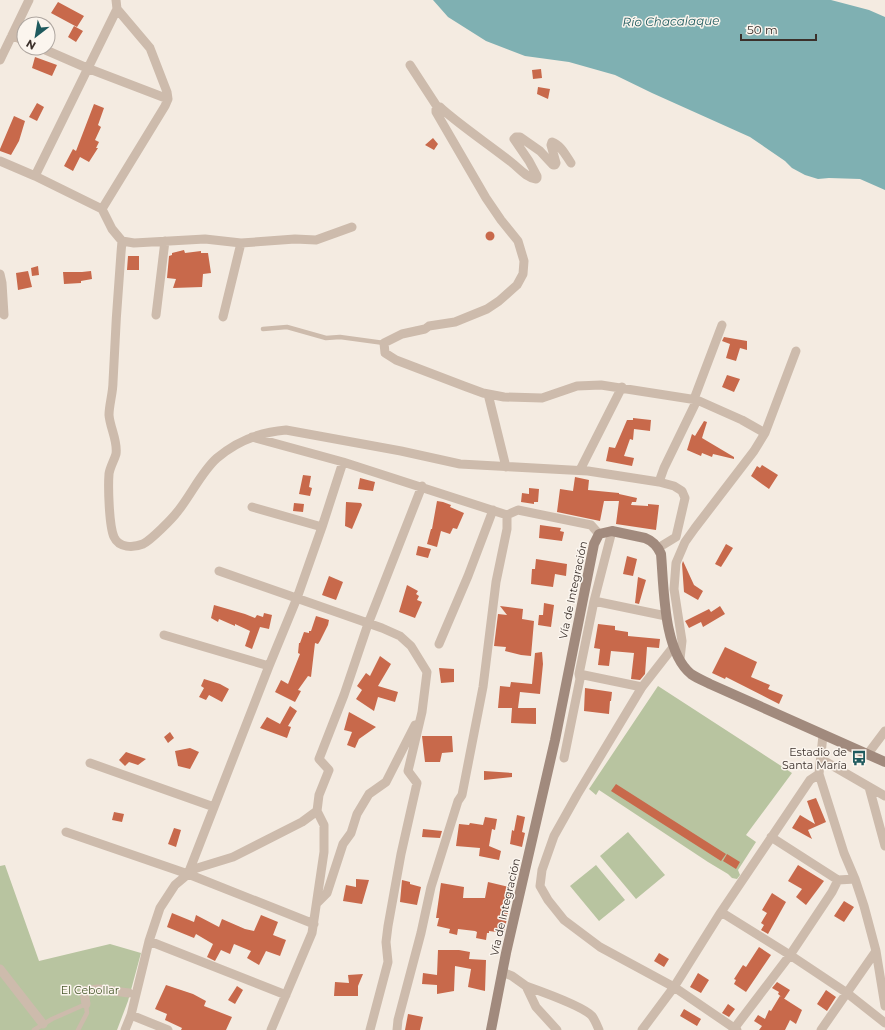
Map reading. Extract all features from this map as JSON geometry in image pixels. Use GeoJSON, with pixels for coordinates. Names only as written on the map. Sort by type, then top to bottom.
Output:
{"type":"FeatureCollection","features":[{"type":"Feature","properties":{"kind":"main road","name":"Vía de Integración"},"geometry":{"type":"LineString","coordinates":[[491,1030],[502,972],[555,740],[594,544],[599,534],[612,532],[649,539],[658,548]]}},
{"type":"Feature","properties":{"kind":"main road"},"geometry":{"type":"LineString","coordinates":[[658,548],[661,554],[666,616],[674,646],[685,668],[694,676],[885,762]]}},
{"type":"Feature","properties":{"kind":"street"},"geometry":{"type":"LineString","coordinates":[[0,60],[29,0]]}},
{"type":"Feature","properties":{"kind":"street"},"geometry":{"type":"LineString","coordinates":[[35,176],[116,5],[150,48],[167,92],[168,99],[102,209]]}},
{"type":"Feature","properties":{"kind":"street"},"geometry":{"type":"LineString","coordinates":[[12,35],[16,37]]}},
{"type":"Feature","properties":{"kind":"street"},"geometry":{"type":"LineString","coordinates":[[56,55],[168,99]]}},
{"type":"Feature","properties":{"kind":"street"},"geometry":{"type":"LineString","coordinates":[[410,64],[438,108],[442,109],[461,126],[513,164],[525,175],[533,179],[537,178],[529,161],[514,139],[516,137],[540,151],[553,165],[556,163],[550,145],[552,142],[556,143],[571,163]]}},
{"type":"Feature","properties":{"kind":"street"},"geometry":{"type":"LineString","coordinates":[[438,108],[436,112],[486,198],[518,241],[524,261],[523,274],[517,285],[499,301],[487,309],[455,322],[429,326],[425,329],[402,334],[384,343],[385,353],[396,360],[464,386],[488,394],[504,397],[542,398],[577,386],[601,384],[695,400],[742,420],[765,434]]}},
{"type":"Feature","properties":{"kind":"street"},"geometry":{"type":"LineString","coordinates":[[0,161],[35,176],[102,209],[112,228],[122,241],[116,315],[113,391],[109,415],[116,447],[116,455],[110,470],[109,481],[111,523],[114,538],[118,543],[124,546],[132,547],[143,544],[177,513],[216,458],[235,445],[252,437],[268,432],[286,430],[401,451],[460,464],[580,470],[658,482],[674,486],[682,491],[685,498],[676,537],[658,548]]}},
{"type":"Feature","properties":{"kind":"street"},"geometry":{"type":"LineString","coordinates":[[122,241],[134,243],[205,239],[241,243],[295,239],[316,240],[352,227]]}},
{"type":"Feature","properties":{"kind":"street"},"geometry":{"type":"LineString","coordinates":[[156,315],[165,242]]}},
{"type":"Feature","properties":{"kind":"street"},"geometry":{"type":"LineString","coordinates":[[223,317],[241,243]]}},
{"type":"Feature","properties":{"kind":"street"},"geometry":{"type":"LineString","coordinates":[[0,274],[4,315]]}},
{"type":"Feature","properties":{"kind":"street"},"geometry":{"type":"LineString","coordinates":[[658,482],[695,400],[722,325]]}},
{"type":"Feature","properties":{"kind":"street"},"geometry":{"type":"LineString","coordinates":[[680,659],[682,641],[674,589],[676,563],[685,542],[754,451],[765,434],[796,351]]}},
{"type":"Feature","properties":{"kind":"street"},"geometry":{"type":"LineString","coordinates":[[580,470],[622,387]]}},
{"type":"Feature","properties":{"kind":"street"},"geometry":{"type":"LineString","coordinates":[[488,394],[506,467]]}},
{"type":"Feature","properties":{"kind":"street"},"geometry":{"type":"LineString","coordinates":[[252,437],[422,486],[507,515],[518,510],[591,526],[599,534]]}},
{"type":"Feature","properties":{"kind":"street"},"geometry":{"type":"LineString","coordinates":[[188,874],[297,598],[343,462]]}},
{"type":"Feature","properties":{"kind":"street"},"geometry":{"type":"LineString","coordinates":[[271,1030],[312,933],[314,924],[324,852],[324,825],[317,811],[319,795],[329,770],[319,759],[344,695],[368,624],[422,486]]}},
{"type":"Feature","properties":{"kind":"street"},"geometry":{"type":"LineString","coordinates":[[252,507],[322,527]]}},
{"type":"Feature","properties":{"kind":"street"},"geometry":{"type":"LineString","coordinates":[[439,644],[468,576],[493,510]]}},
{"type":"Feature","properties":{"kind":"street"},"geometry":{"type":"LineString","coordinates":[[397,1030],[398,1020],[422,933],[430,887],[458,801],[462,795],[483,687],[496,582],[506,535],[507,515]]}},
{"type":"Feature","properties":{"kind":"street"},"geometry":{"type":"LineString","coordinates":[[564,758],[594,601],[612,532]]}},
{"type":"Feature","properties":{"kind":"street"},"geometry":{"type":"LineString","coordinates":[[219,572],[382,628],[400,636],[411,646],[427,672],[422,712],[408,771],[417,783],[400,860],[388,926],[386,942],[388,962],[370,1030]]}},
{"type":"Feature","properties":{"kind":"street"},"geometry":{"type":"LineString","coordinates":[[594,601],[666,616]]}},
{"type":"Feature","properties":{"kind":"street"},"geometry":{"type":"LineString","coordinates":[[164,635],[269,666]]}},
{"type":"Feature","properties":{"kind":"street"},"geometry":{"type":"LineString","coordinates":[[674,646],[642,687],[586,778],[554,836],[542,870],[540,886],[548,900],[564,920],[600,947],[674,987],[735,1029],[790,955],[832,892],[838,880]]}},
{"type":"Feature","properties":{"kind":"street"},"geometry":{"type":"LineString","coordinates":[[579,674],[642,687]]}},
{"type":"Feature","properties":{"kind":"street"},"geometry":{"type":"LineString","coordinates":[[317,903],[327,893],[343,844],[351,833],[357,814],[369,794],[386,782],[422,712]]}},
{"type":"Feature","properties":{"kind":"street"},"geometry":{"type":"LineString","coordinates":[[868,755],[885,731]]}},
{"type":"Feature","properties":{"kind":"street"},"geometry":{"type":"LineString","coordinates":[[823,735],[819,774],[844,853],[864,906],[876,951],[885,1006]]}},
{"type":"Feature","properties":{"kind":"street"},"geometry":{"type":"LineString","coordinates":[[821,759],[885,796]]}},
{"type":"Feature","properties":{"kind":"street"},"geometry":{"type":"LineString","coordinates":[[90,763],[214,806]]}},
{"type":"Feature","properties":{"kind":"street"},"geometry":{"type":"LineString","coordinates":[[642,1030],[674,987],[721,912],[810,780],[819,774]]}},
{"type":"Feature","properties":{"kind":"street"},"geometry":{"type":"LineString","coordinates":[[869,787],[885,846]]}},
{"type":"Feature","properties":{"kind":"street"},"geometry":{"type":"LineString","coordinates":[[125,1030],[131,1015],[149,941],[160,908],[175,885],[194,869],[232,857],[302,822],[317,811]]}},
{"type":"Feature","properties":{"kind":"street"},"geometry":{"type":"LineString","coordinates":[[66,832],[188,874],[314,924]]}},
{"type":"Feature","properties":{"kind":"street"},"geometry":{"type":"LineString","coordinates":[[771,838],[838,880],[855,879]]}},
{"type":"Feature","properties":{"kind":"street"},"geometry":{"type":"LineString","coordinates":[[721,912],[847,993],[885,1023]]}},
{"type":"Feature","properties":{"kind":"street"},"geometry":{"type":"LineString","coordinates":[[149,941],[286,995]]}},
{"type":"Feature","properties":{"kind":"street"},"geometry":{"type":"LineString","coordinates":[[821,1030],[876,951]]}},
{"type":"Feature","properties":{"kind":"street"},"geometry":{"type":"LineString","coordinates":[[0,969],[42,1024]]}},
{"type":"Feature","properties":{"kind":"street"},"geometry":{"type":"LineString","coordinates":[[502,972],[512,976],[526,986],[579,1008],[591,1015],[599,1030]]}},
{"type":"Feature","properties":{"kind":"street"},"geometry":{"type":"LineString","coordinates":[[526,986],[536,1007],[557,1030]]}},
{"type":"Feature","properties":{"kind":"street"},"geometry":{"type":"LineString","coordinates":[[86,1004],[84,991],[98,989],[129,993]]}},
{"type":"Feature","properties":{"kind":"street"},"geometry":{"type":"LineString","coordinates":[[131,1015],[168,1030]]}},
{"type":"Feature","properties":{"kind":"lane"},"geometry":{"type":"LineString","coordinates":[[263,329],[287,327],[326,338],[340,337],[384,343]]}},
{"type":"Feature","properties":{"kind":"lane"},"geometry":{"type":"LineString","coordinates":[[34,1030],[42,1024],[86,1004],[87,1013],[78,1030]]}},
{"type":"Feature","properties":{"kind":"green space"},"geometry":{"type":"Polygon","coordinates":[[[658,686],[792,773],[746,835],[756,842],[738,870],[740,875],[737,879],[732,878],[599,790],[596,795],[589,789],[658,686]]]}},
{"type":"Feature","properties":{"kind":"green space"},"geometry":{"type":"Polygon","coordinates":[[[628,832],[665,875],[636,899],[600,856],[628,832]]]}},
{"type":"Feature","properties":{"kind":"green space","name":"El Cebollar"},"geometry":{"type":"Polygon","coordinates":[[[5,865],[39,961],[110,944],[141,953],[128,1001],[117,1030],[0,1030],[0,866],[5,865]]]}},
{"type":"Feature","properties":{"kind":"green space"},"geometry":{"type":"Polygon","coordinates":[[[596,865],[625,900],[599,921],[570,886],[596,865]]]}},
{"type":"Feature","properties":{"kind":"water","name":"Río Chacalaque"},"geometry":{"type":"Polygon","coordinates":[[[433,0],[831,0],[869,10],[885,17],[885,190],[860,179],[818,179],[805,175],[792,168],[785,161],[750,137],[615,75],[569,62],[525,56],[486,41],[448,17],[433,0]]]}},
{"type":"Feature","properties":{"kind":"building"},"geometry":{"type":"Polygon","coordinates":[[[58,2],[84,16],[77,27],[51,13],[58,2]]]}},
{"type":"Feature","properties":{"kind":"building"},"geometry":{"type":"Polygon","coordinates":[[[74,26],[83,31],[76,42],[68,37],[74,26]]]}},
{"type":"Feature","properties":{"kind":"building"},"geometry":{"type":"Polygon","coordinates":[[[35,57],[57,65],[52,76],[32,68],[35,57]]]}},
{"type":"Feature","properties":{"kind":"building"},"geometry":{"type":"Polygon","coordinates":[[[541,69],[542,78],[533,79],[532,70],[541,69]]]}},
{"type":"Feature","properties":{"kind":"building"},"geometry":{"type":"Polygon","coordinates":[[[538,87],[550,89],[548,99],[537,94],[538,87]]]}},
{"type":"Feature","properties":{"kind":"building"},"geometry":{"type":"Polygon","coordinates":[[[37,103],[44,107],[37,121],[29,117],[37,103]]]}},
{"type":"Feature","properties":{"kind":"building"},"geometry":{"type":"Polygon","coordinates":[[[94,104],[104,108],[98,125],[101,127],[95,140],[99,142],[96,148],[98,148],[89,162],[80,157],[73,171],[64,166],[73,149],[76,151],[94,104]]]}},
{"type":"Feature","properties":{"kind":"building"},"geometry":{"type":"Polygon","coordinates":[[[14,116],[25,121],[19,141],[11,155],[0,151],[0,149],[14,116]]]}},
{"type":"Feature","properties":{"kind":"building"},"geometry":{"type":"Polygon","coordinates":[[[433,138],[438,144],[434,150],[425,145],[433,138]]]}},
{"type":"Feature","properties":{"kind":"building"},"geometry":{"type":"Polygon","coordinates":[[[488,232],[492,232],[494,236],[492,240],[488,240],[486,238],[486,234],[488,232]]]}},
{"type":"Feature","properties":{"kind":"building"},"geometry":{"type":"Polygon","coordinates":[[[184,250],[185,253],[201,251],[201,253],[208,253],[211,273],[203,274],[202,287],[173,288],[176,279],[167,278],[169,256],[172,255],[172,253],[184,250]]]}},
{"type":"Feature","properties":{"kind":"building"},"geometry":{"type":"Polygon","coordinates":[[[128,256],[139,256],[139,270],[127,270],[128,256]]]}},
{"type":"Feature","properties":{"kind":"building"},"geometry":{"type":"Polygon","coordinates":[[[38,266],[39,275],[32,276],[31,268],[38,266]]]}},
{"type":"Feature","properties":{"kind":"building"},"geometry":{"type":"Polygon","coordinates":[[[28,271],[32,287],[18,290],[16,273],[28,271]]]}},
{"type":"Feature","properties":{"kind":"building"},"geometry":{"type":"Polygon","coordinates":[[[91,271],[92,279],[81,281],[81,283],[64,284],[63,272],[91,271]]]}},
{"type":"Feature","properties":{"kind":"building"},"geometry":{"type":"Polygon","coordinates":[[[724,337],[747,341],[747,350],[740,348],[736,361],[726,358],[730,344],[722,341],[724,337]]]}},
{"type":"Feature","properties":{"kind":"building"},"geometry":{"type":"Polygon","coordinates":[[[727,375],[740,379],[734,392],[722,387],[727,375]]]}},
{"type":"Feature","properties":{"kind":"building"},"geometry":{"type":"Polygon","coordinates":[[[633,418],[651,420],[650,431],[634,429],[633,440],[630,439],[624,456],[634,458],[632,466],[606,461],[609,447],[615,448],[627,420],[633,420],[633,418]]]}},
{"type":"Feature","properties":{"kind":"building"},"geometry":{"type":"Polygon","coordinates":[[[704,421],[707,422],[702,438],[734,457],[734,459],[713,454],[712,457],[702,453],[701,456],[687,450],[692,434],[695,436],[704,421]]]}},
{"type":"Feature","properties":{"kind":"building"},"geometry":{"type":"Polygon","coordinates":[[[762,465],[778,475],[769,489],[751,476],[757,466],[760,468],[762,465]]]}},
{"type":"Feature","properties":{"kind":"building"},"geometry":{"type":"Polygon","coordinates":[[[303,475],[311,476],[309,487],[312,488],[310,496],[299,494],[303,475]]]}},
{"type":"Feature","properties":{"kind":"building"},"geometry":{"type":"Polygon","coordinates":[[[575,477],[589,480],[588,490],[619,493],[637,498],[636,502],[632,502],[631,505],[659,505],[656,530],[616,524],[619,501],[604,501],[600,521],[557,512],[560,489],[573,491],[575,477]]]}},
{"type":"Feature","properties":{"kind":"building"},"geometry":{"type":"Polygon","coordinates":[[[360,478],[375,482],[373,491],[358,489],[360,478]]]}},
{"type":"Feature","properties":{"kind":"building"},"geometry":{"type":"Polygon","coordinates":[[[529,488],[539,489],[538,502],[534,502],[534,504],[521,502],[522,493],[529,494],[529,488]]]}},
{"type":"Feature","properties":{"kind":"building"},"geometry":{"type":"Polygon","coordinates":[[[437,501],[451,505],[450,507],[464,513],[457,529],[453,528],[450,534],[441,531],[437,547],[427,544],[432,529],[437,501]]]}},
{"type":"Feature","properties":{"kind":"building"},"geometry":{"type":"Polygon","coordinates":[[[346,502],[361,503],[362,505],[352,529],[345,526],[346,502]]]}},
{"type":"Feature","properties":{"kind":"building"},"geometry":{"type":"Polygon","coordinates":[[[294,503],[304,504],[303,512],[293,511],[294,503]]]}},
{"type":"Feature","properties":{"kind":"building"},"geometry":{"type":"Polygon","coordinates":[[[540,525],[561,528],[560,531],[564,532],[562,541],[539,538],[540,525]]]}},
{"type":"Feature","properties":{"kind":"building"},"geometry":{"type":"Polygon","coordinates":[[[726,544],[733,548],[721,567],[715,564],[726,544]]]}},
{"type":"Feature","properties":{"kind":"building"},"geometry":{"type":"Polygon","coordinates":[[[418,546],[431,549],[428,558],[416,555],[418,546]]]}},
{"type":"Feature","properties":{"kind":"building"},"geometry":{"type":"Polygon","coordinates":[[[627,556],[637,559],[633,576],[623,574],[627,556]]]}},
{"type":"Feature","properties":{"kind":"building"},"geometry":{"type":"Polygon","coordinates":[[[536,559],[567,564],[566,576],[555,574],[553,587],[531,584],[532,569],[535,569],[536,559]]]}},
{"type":"Feature","properties":{"kind":"building"},"geometry":{"type":"Polygon","coordinates":[[[683,561],[694,585],[703,591],[698,600],[684,592],[683,561]]]}},
{"type":"Feature","properties":{"kind":"building"},"geometry":{"type":"Polygon","coordinates":[[[329,576],[343,582],[336,600],[322,595],[329,576]]]}},
{"type":"Feature","properties":{"kind":"building"},"geometry":{"type":"Polygon","coordinates":[[[638,577],[646,580],[639,604],[635,603],[638,577]]]}},
{"type":"Feature","properties":{"kind":"building"},"geometry":{"type":"Polygon","coordinates":[[[407,585],[418,591],[416,594],[419,596],[417,600],[422,602],[415,618],[399,612],[407,585]]]}},
{"type":"Feature","properties":{"kind":"building"},"geometry":{"type":"Polygon","coordinates":[[[544,603],[554,605],[551,627],[538,625],[539,615],[543,615],[544,603]]]}},
{"type":"Feature","properties":{"kind":"building"},"geometry":{"type":"Polygon","coordinates":[[[214,605],[255,618],[257,615],[263,617],[264,613],[272,615],[269,629],[260,627],[252,649],[245,646],[250,631],[235,624],[235,626],[219,619],[218,622],[211,618],[214,605]]]}},
{"type":"Feature","properties":{"kind":"building"},"geometry":{"type":"Polygon","coordinates":[[[500,606],[523,609],[522,619],[534,621],[531,656],[505,651],[506,647],[494,646],[498,614],[507,615],[500,606]]]}},
{"type":"Feature","properties":{"kind":"building"},"geometry":{"type":"Polygon","coordinates":[[[720,606],[725,614],[703,627],[701,622],[689,628],[685,621],[709,609],[711,612],[720,606]]]}},
{"type":"Feature","properties":{"kind":"building"},"geometry":{"type":"Polygon","coordinates":[[[316,616],[329,620],[328,625],[318,644],[315,643],[311,677],[308,676],[298,690],[301,691],[295,702],[275,692],[281,680],[288,684],[300,654],[298,653],[299,643],[304,632],[309,633],[309,631],[311,631],[316,616]]]}},
{"type":"Feature","properties":{"kind":"building"},"geometry":{"type":"Polygon","coordinates":[[[598,624],[615,626],[615,630],[628,632],[628,636],[660,639],[659,648],[647,647],[645,674],[640,680],[631,679],[634,653],[611,651],[609,666],[598,665],[600,649],[594,648],[598,624]]]}},
{"type":"Feature","properties":{"kind":"building"},"geometry":{"type":"Polygon","coordinates":[[[725,647],[757,662],[751,677],[770,685],[768,689],[783,695],[779,704],[726,677],[725,679],[712,673],[725,647]]]}},
{"type":"Feature","properties":{"kind":"building"},"geometry":{"type":"Polygon","coordinates":[[[542,652],[543,664],[540,694],[520,692],[518,708],[498,708],[500,686],[510,687],[511,682],[532,684],[535,653],[542,652]]]}},
{"type":"Feature","properties":{"kind":"building"},"geometry":{"type":"Polygon","coordinates":[[[380,656],[391,664],[378,686],[398,692],[395,702],[378,697],[374,711],[356,699],[362,690],[357,686],[366,673],[370,676],[380,656]]]}},
{"type":"Feature","properties":{"kind":"building"},"geometry":{"type":"Polygon","coordinates":[[[439,668],[454,669],[454,682],[441,683],[439,668]]]}},
{"type":"Feature","properties":{"kind":"building"},"geometry":{"type":"Polygon","coordinates":[[[204,679],[220,684],[229,689],[222,702],[209,695],[206,700],[199,697],[204,688],[201,686],[204,679]]]}},
{"type":"Feature","properties":{"kind":"building"},"geometry":{"type":"Polygon","coordinates":[[[585,688],[612,692],[609,714],[584,711],[585,688]]]}},
{"type":"Feature","properties":{"kind":"building"},"geometry":{"type":"Polygon","coordinates":[[[290,706],[297,711],[288,726],[291,727],[287,738],[260,728],[267,717],[280,724],[290,706]]]}},
{"type":"Feature","properties":{"kind":"building"},"geometry":{"type":"Polygon","coordinates":[[[512,708],[536,708],[536,724],[511,723],[512,708]]]}},
{"type":"Feature","properties":{"kind":"building"},"geometry":{"type":"Polygon","coordinates":[[[349,712],[376,727],[359,739],[355,748],[347,745],[352,732],[344,730],[349,712]]]}},
{"type":"Feature","properties":{"kind":"building"},"geometry":{"type":"Polygon","coordinates":[[[170,732],[174,738],[168,743],[164,737],[170,732]]]}},
{"type":"Feature","properties":{"kind":"building"},"geometry":{"type":"Polygon","coordinates":[[[422,736],[452,736],[453,752],[442,753],[440,762],[425,762],[422,736]]]}},
{"type":"Feature","properties":{"kind":"building"},"geometry":{"type":"Polygon","coordinates":[[[190,748],[199,752],[190,769],[178,766],[175,751],[190,748]]]}},
{"type":"Feature","properties":{"kind":"building"},"geometry":{"type":"Polygon","coordinates":[[[126,752],[146,759],[138,765],[129,762],[125,766],[119,760],[126,752]]]}},
{"type":"Feature","properties":{"kind":"building"},"geometry":{"type":"Polygon","coordinates":[[[484,771],[512,773],[512,777],[484,780],[484,771]]]}},
{"type":"Feature","properties":{"kind":"building"},"geometry":{"type":"Polygon","coordinates":[[[616,784],[726,854],[721,861],[611,791],[616,784]]]}},
{"type":"Feature","properties":{"kind":"building"},"geometry":{"type":"Polygon","coordinates":[[[816,798],[826,822],[808,830],[812,839],[792,828],[800,815],[815,824],[807,801],[816,798]]]}},
{"type":"Feature","properties":{"kind":"building"},"geometry":{"type":"Polygon","coordinates":[[[114,812],[124,814],[122,822],[112,820],[114,812]]]}},
{"type":"Feature","properties":{"kind":"building"},"geometry":{"type":"Polygon","coordinates":[[[517,815],[525,817],[522,832],[525,833],[522,847],[510,844],[512,830],[514,831],[517,815]]]}},
{"type":"Feature","properties":{"kind":"building"},"geometry":{"type":"Polygon","coordinates":[[[485,817],[497,819],[495,830],[492,829],[489,846],[501,851],[499,860],[479,856],[480,848],[456,846],[459,824],[469,825],[470,823],[483,825],[485,817]]]}},
{"type":"Feature","properties":{"kind":"building"},"geometry":{"type":"Polygon","coordinates":[[[174,828],[181,830],[176,847],[168,844],[174,828]]]}},
{"type":"Feature","properties":{"kind":"building"},"geometry":{"type":"Polygon","coordinates":[[[423,829],[442,831],[440,838],[422,837],[423,829]]]}},
{"type":"Feature","properties":{"kind":"building"},"geometry":{"type":"Polygon","coordinates":[[[727,854],[740,862],[736,869],[723,861],[727,854]]]}},
{"type":"Feature","properties":{"kind":"building"},"geometry":{"type":"Polygon","coordinates":[[[798,865],[824,881],[806,905],[796,897],[802,889],[788,881],[798,865]]]}},
{"type":"Feature","properties":{"kind":"building"},"geometry":{"type":"Polygon","coordinates":[[[356,879],[369,880],[362,904],[343,901],[346,885],[356,887],[356,879]]]}},
{"type":"Feature","properties":{"kind":"building"},"geometry":{"type":"Polygon","coordinates":[[[402,880],[421,887],[417,905],[400,902],[402,880]]]}},
{"type":"Feature","properties":{"kind":"building"},"geometry":{"type":"Polygon","coordinates":[[[488,882],[513,888],[504,933],[489,931],[489,933],[487,933],[486,940],[476,938],[477,932],[475,931],[458,929],[457,935],[449,933],[450,929],[437,926],[439,918],[436,918],[441,883],[464,887],[463,898],[485,898],[488,882]]]}},
{"type":"Feature","properties":{"kind":"building"},"geometry":{"type":"Polygon","coordinates":[[[772,893],[786,902],[768,934],[761,930],[764,925],[761,923],[767,913],[762,910],[772,893]]]}},
{"type":"Feature","properties":{"kind":"building"},"geometry":{"type":"Polygon","coordinates":[[[844,901],[854,907],[844,922],[834,916],[844,901]]]}},
{"type":"Feature","properties":{"kind":"building"},"geometry":{"type":"Polygon","coordinates":[[[172,913],[194,922],[196,915],[219,927],[222,919],[245,929],[254,931],[261,915],[278,922],[273,935],[286,940],[280,956],[266,951],[259,965],[247,958],[251,951],[234,944],[230,954],[221,950],[215,961],[207,957],[213,944],[196,934],[194,938],[167,927],[172,913]]]}},
{"type":"Feature","properties":{"kind":"building"},"geometry":{"type":"Polygon","coordinates":[[[759,947],[771,955],[746,992],[734,984],[736,980],[734,979],[743,965],[746,967],[759,947]]]}},
{"type":"Feature","properties":{"kind":"building"},"geometry":{"type":"Polygon","coordinates":[[[438,950],[459,950],[470,952],[469,959],[486,960],[485,991],[468,987],[471,969],[455,966],[454,991],[437,994],[437,985],[422,984],[423,973],[437,975],[438,950]]]}},
{"type":"Feature","properties":{"kind":"building"},"geometry":{"type":"Polygon","coordinates":[[[659,953],[669,959],[664,967],[654,961],[659,953]]]}},
{"type":"Feature","properties":{"kind":"building"},"geometry":{"type":"Polygon","coordinates":[[[698,973],[709,980],[701,993],[690,987],[698,973]]]}},
{"type":"Feature","properties":{"kind":"building"},"geometry":{"type":"Polygon","coordinates":[[[363,974],[358,986],[358,996],[334,996],[335,982],[349,983],[348,975],[363,974]]]}},
{"type":"Feature","properties":{"kind":"building"},"geometry":{"type":"Polygon","coordinates":[[[777,982],[790,990],[784,999],[778,994],[779,992],[772,988],[777,982]]]}},
{"type":"Feature","properties":{"kind":"building"},"geometry":{"type":"Polygon","coordinates":[[[166,985],[193,994],[206,1001],[204,1006],[232,1017],[226,1030],[181,1030],[182,1028],[165,1020],[167,1014],[155,1009],[166,985]]]}},
{"type":"Feature","properties":{"kind":"building"},"geometry":{"type":"Polygon","coordinates":[[[237,986],[243,990],[235,1004],[228,1000],[237,986]]]}},
{"type":"Feature","properties":{"kind":"building"},"geometry":{"type":"Polygon","coordinates":[[[826,990],[836,997],[827,1011],[817,1004],[826,990]]]}},
{"type":"Feature","properties":{"kind":"building"},"geometry":{"type":"Polygon","coordinates":[[[780,996],[802,1010],[796,1024],[790,1020],[785,1030],[759,1030],[762,1026],[754,1021],[758,1015],[765,1019],[769,1010],[771,1011],[780,996]]]}},
{"type":"Feature","properties":{"kind":"building"},"geometry":{"type":"Polygon","coordinates":[[[728,1004],[735,1009],[729,1017],[722,1013],[728,1004]]]}},
{"type":"Feature","properties":{"kind":"building"},"geometry":{"type":"Polygon","coordinates":[[[684,1009],[701,1019],[697,1026],[680,1016],[684,1009]]]}},
{"type":"Feature","properties":{"kind":"building"},"geometry":{"type":"Polygon","coordinates":[[[408,1014],[423,1017],[420,1030],[405,1030],[408,1014]]]}},
{"type":"Feature","properties":{"kind":"place","name":"Estadio de Santa María"},"geometry":{"type":"Point","coordinates":[859,758]}}]}
